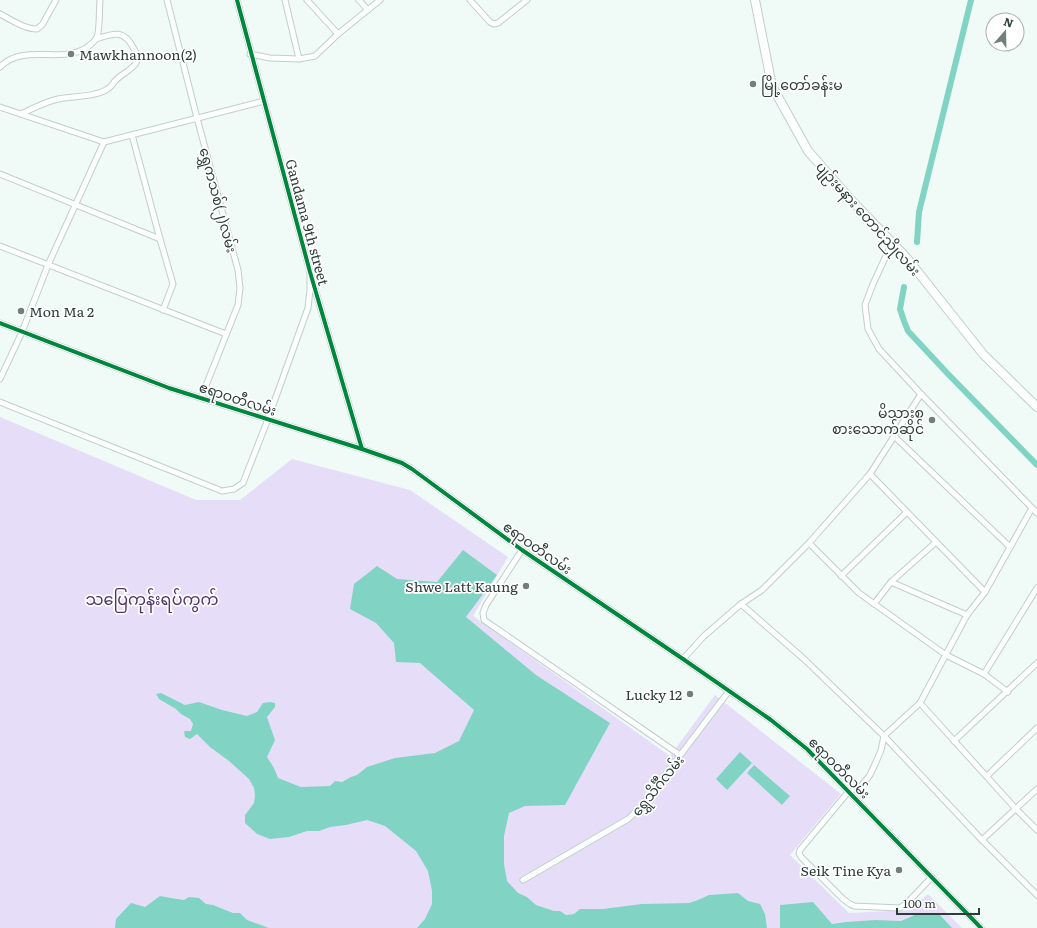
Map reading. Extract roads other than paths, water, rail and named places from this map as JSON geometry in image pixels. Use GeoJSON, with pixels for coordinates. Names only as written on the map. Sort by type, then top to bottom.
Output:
{"type":"FeatureCollection","features":[{"type":"Feature","properties":{"kind":"main road","name":"ပျဉ်းမနား တောင်ညိုလမ်း"},"geometry":{"type":"LineString","coordinates":[[755,0],[772,86],[808,151],[906,257],[983,354],[1037,407]]}},
{"type":"Feature","properties":{"kind":"street"},"geometry":{"type":"LineString","coordinates":[[0,14],[25,27],[37,29],[42,25],[56,0]]}},
{"type":"Feature","properties":{"kind":"street"},"geometry":{"type":"LineString","coordinates":[[0,67],[12,58],[25,55],[57,55],[70,53],[81,51],[93,44],[97,37],[100,0]]}},
{"type":"Feature","properties":{"kind":"street","name":"ရွှေကသစ်(၂)လမ်း"},"geometry":{"type":"LineString","coordinates":[[167,0],[238,270],[240,288],[238,306],[201,398]]}},
{"type":"Feature","properties":{"kind":"street","name":"Gandama 9th street"},"geometry":{"type":"LineString","coordinates":[[236,0],[310,272],[362,449]]}},
{"type":"Feature","properties":{"kind":"street"},"geometry":{"type":"LineString","coordinates":[[285,0],[299,59]]}},
{"type":"Feature","properties":{"kind":"street"},"geometry":{"type":"LineString","coordinates":[[307,0],[338,34]]}},
{"type":"Feature","properties":{"kind":"street"},"geometry":{"type":"LineString","coordinates":[[359,0],[368,10]]}},
{"type":"Feature","properties":{"kind":"street"},"geometry":{"type":"LineString","coordinates":[[250,54],[270,58],[299,59],[315,56],[338,34],[380,0]]}},
{"type":"Feature","properties":{"kind":"street"},"geometry":{"type":"LineString","coordinates":[[470,0],[490,22],[494,24],[498,23],[527,0]]}},
{"type":"Feature","properties":{"kind":"street"},"geometry":{"type":"LineString","coordinates":[[21,114],[56,100],[96,94],[108,90],[115,81],[136,62],[137,53],[130,40],[123,35],[113,34],[96,39]]}},
{"type":"Feature","properties":{"kind":"street"},"geometry":{"type":"LineString","coordinates":[[0,107],[104,142],[264,101]]}},
{"type":"Feature","properties":{"kind":"street"},"geometry":{"type":"LineString","coordinates":[[132,135],[173,284],[163,310]]}},
{"type":"Feature","properties":{"kind":"street"},"geometry":{"type":"LineString","coordinates":[[0,379],[22,332],[48,265],[104,142]]}},
{"type":"Feature","properties":{"kind":"street"},"geometry":{"type":"LineString","coordinates":[[0,174],[160,238]]}},
{"type":"Feature","properties":{"kind":"street"},"geometry":{"type":"LineString","coordinates":[[892,243],[865,305],[868,329],[880,349],[921,394],[1037,513]]}},
{"type":"Feature","properties":{"kind":"street"},"geometry":{"type":"LineString","coordinates":[[0,246],[226,334]]}},
{"type":"Feature","properties":{"kind":"street"},"geometry":{"type":"LineString","coordinates":[[0,402],[222,491],[234,489],[243,483],[308,308],[310,272]]}},
{"type":"Feature","properties":{"kind":"street","name":"ဧရာဝတီလမ်း"},"geometry":{"type":"LineString","coordinates":[[0,323],[169,388],[362,449],[402,463],[412,469],[522,550],[772,720],[807,748],[981,928]]}},
{"type":"Feature","properties":{"kind":"street"},"geometry":{"type":"LineString","coordinates":[[683,659],[704,636],[741,604],[762,590],[809,543],[870,474],[921,394]]}},
{"type":"Feature","properties":{"kind":"street"},"geometry":{"type":"LineString","coordinates":[[894,436],[1010,547]]}},
{"type":"Feature","properties":{"kind":"street"},"geometry":{"type":"LineString","coordinates":[[870,474],[985,592]]}},
{"type":"Feature","properties":{"kind":"street"},"geometry":{"type":"LineString","coordinates":[[932,877],[908,902],[900,908],[854,906],[843,900],[801,857],[799,853],[849,791],[861,786],[870,775],[881,750],[884,736],[920,703],[967,615],[985,592],[1032,508]]}},
{"type":"Feature","properties":{"kind":"street"},"geometry":{"type":"LineString","coordinates":[[841,576],[907,512]]}},
{"type":"Feature","properties":{"kind":"street"},"geometry":{"type":"LineString","coordinates":[[874,604],[892,582],[936,542]]}},
{"type":"Feature","properties":{"kind":"street"},"geometry":{"type":"LineString","coordinates":[[809,543],[859,593],[946,655],[984,674],[1008,692]]}},
{"type":"Feature","properties":{"kind":"street"},"geometry":{"type":"LineString","coordinates":[[522,550],[486,605],[482,613],[484,620],[680,755]]}},
{"type":"Feature","properties":{"kind":"street"},"geometry":{"type":"LineString","coordinates":[[892,582],[967,615]]}},
{"type":"Feature","properties":{"kind":"street"},"geometry":{"type":"LineString","coordinates":[[984,674],[1037,588]]}},
{"type":"Feature","properties":{"kind":"street"},"geometry":{"type":"LineString","coordinates":[[741,604],[804,659],[884,736],[982,840],[1037,895]]}},
{"type":"Feature","properties":{"kind":"street"},"geometry":{"type":"LineString","coordinates":[[954,741],[1008,692],[1037,663]]}},
{"type":"Feature","properties":{"kind":"street","name":"ရွှေသိင်္ဂီလမ်း"},"geometry":{"type":"LineString","coordinates":[[523,880],[628,819],[640,808],[729,691]]}},
{"type":"Feature","properties":{"kind":"street"},"geometry":{"type":"LineString","coordinates":[[920,703],[1016,809],[1037,830]]}},
{"type":"Feature","properties":{"kind":"street"},"geometry":{"type":"LineString","coordinates":[[987,776],[1037,728]]}},
{"type":"Feature","properties":{"kind":"street"},"geometry":{"type":"LineString","coordinates":[[982,840],[1037,789]]}},
{"type":"Feature","properties":{"kind":"waterway"},"geometry":{"type":"LineString","coordinates":[[917,242],[919,212],[971,0]]}},
{"type":"Feature","properties":{"kind":"waterway"},"geometry":{"type":"LineString","coordinates":[[904,287],[900,309],[908,331],[1037,465]]}},
{"type":"Feature","properties":{"kind":"place","name":"Mawkhannoon(2)"},"geometry":{"type":"Point","coordinates":[71,54]}},
{"type":"Feature","properties":{"kind":"place","name":"မြို့တော်ခန်းမ"},"geometry":{"type":"Point","coordinates":[753,84]}},
{"type":"Feature","properties":{"kind":"place","name":"Mon Ma 2"},"geometry":{"type":"Point","coordinates":[21,311]}},
{"type":"Feature","properties":{"kind":"place","name":"မိသားစု စားသောက်ဆိုင်"},"geometry":{"type":"Point","coordinates":[932,420]}},
{"type":"Feature","properties":{"kind":"place","name":"Shwe Latt Kaung"},"geometry":{"type":"Point","coordinates":[526,586]}},
{"type":"Feature","properties":{"kind":"place","name":"Lucky 12"},"geometry":{"type":"Point","coordinates":[690,694]}},
{"type":"Feature","properties":{"kind":"place","name":"Seik Tine Kya"},"geometry":{"type":"Point","coordinates":[899,870]}},
{"type":"Feature","properties":{"kind":"district","name":"သပြေကုန်းရပ်ကွက်"},"geometry":{"type":"Point","coordinates":[152,598]}}]}
